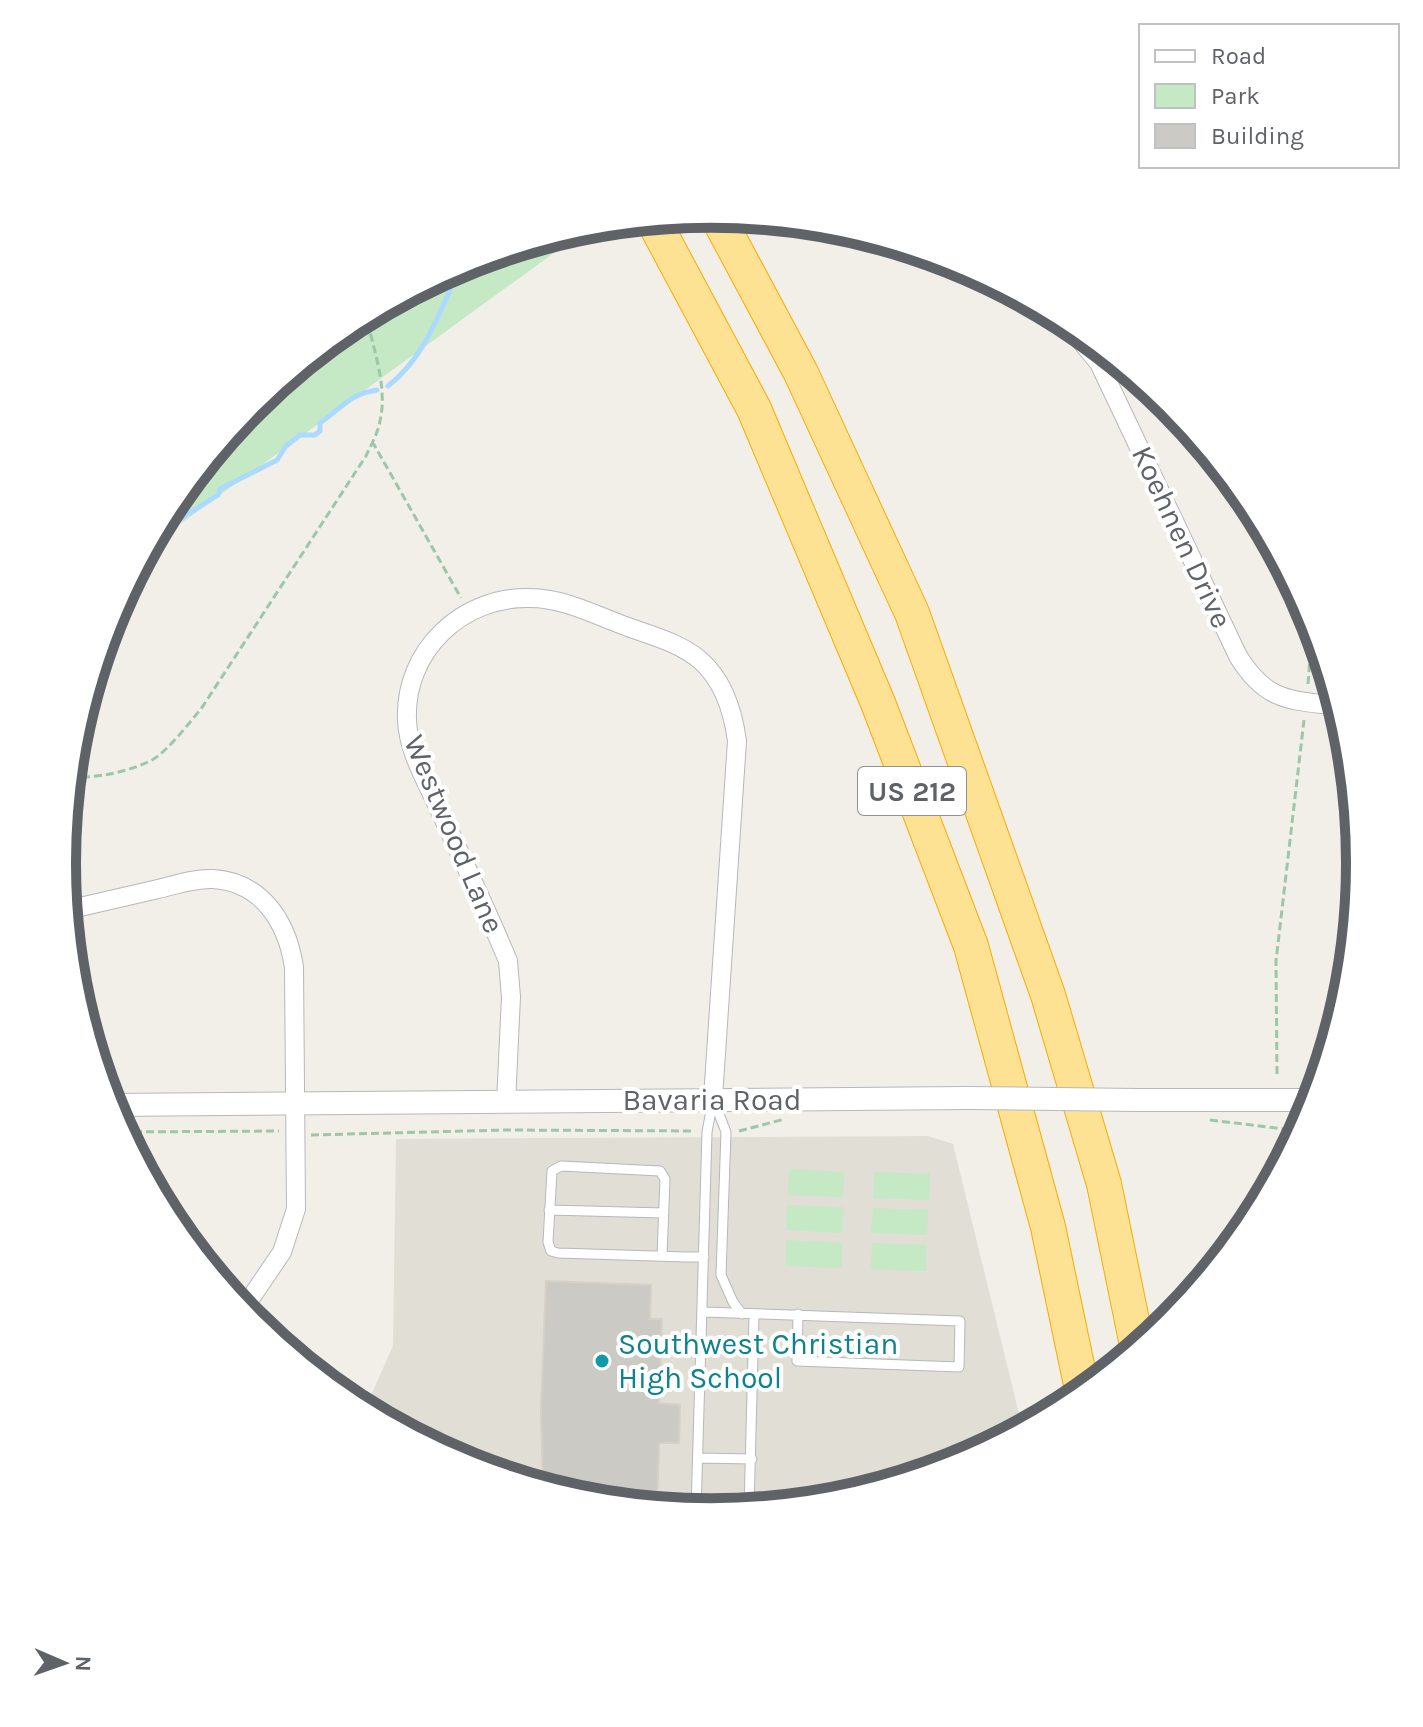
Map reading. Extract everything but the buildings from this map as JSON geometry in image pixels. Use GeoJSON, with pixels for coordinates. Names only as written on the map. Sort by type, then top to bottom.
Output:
{"type":"FeatureCollection","features":[{"type":"Feature","properties":{"kind":"highway","name":"US 212"},"geometry":{"type":"LineString","coordinates":[[724,228],[801,373],[912,613],[1048,995],[1104,1184],[1135,1337]]}},
{"type":"Feature","properties":{"kind":"highway","name":"US 212"},"geometry":{"type":"LineString","coordinates":[[658,230],[754,409],[878,703],[971,946],[1048,1227],[1080,1381]]}},
{"type":"Feature","properties":{"kind":"street","name":"Koehnen Drive"},"geometry":{"type":"LineString","coordinates":[[1109,368],[1243,664],[1263,688],[1283,698],[1326,704]]}},
{"type":"Feature","properties":{"kind":"street","name":"Westwood Lane"},"geometry":{"type":"LineString","coordinates":[[506,1103],[511,997],[508,961],[417,762],[407,720],[413,678],[422,656],[435,638],[468,612],[505,599],[531,597],[557,601],[676,645],[700,660],[716,678],[726,696],[737,741],[713,1098]]}},
{"type":"Feature","properties":{"kind":"street"},"geometry":{"type":"LineString","coordinates":[[77,908],[190,881],[212,879],[251,892],[269,905],[283,925],[291,946],[294,967],[296,1209],[282,1252],[250,1300]]}},
{"type":"Feature","properties":{"kind":"street","name":"Bavaria Road"},"geometry":{"type":"LineString","coordinates":[[123,1105],[506,1103],[713,1098],[1302,1100]]}},
{"type":"Feature","properties":{"kind":"lane"},"geometry":{"type":"LineString","coordinates":[[697,1499],[707,1132],[713,1098]]}},
{"type":"Feature","properties":{"kind":"lane"},"geometry":{"type":"LineString","coordinates":[[713,1098],[726,1132],[721,1275],[742,1314]]}},
{"type":"Feature","properties":{"kind":"lane"},"geometry":{"type":"LineString","coordinates":[[662,1256],[665,1179],[660,1171],[561,1166],[550,1174],[548,1242],[551,1251],[662,1256],[704,1257]]}},
{"type":"Feature","properties":{"kind":"lane"},"geometry":{"type":"LineString","coordinates":[[549,1210],[664,1213]]}},
{"type":"Feature","properties":{"kind":"lane"},"geometry":{"type":"LineString","coordinates":[[704,1274],[721,1275]]}},
{"type":"Feature","properties":{"kind":"lane"},"geometry":{"type":"LineString","coordinates":[[704,1312],[798,1314],[960,1321],[959,1367],[797,1361],[798,1314]]}},
{"type":"Feature","properties":{"kind":"lane"},"geometry":{"type":"LineString","coordinates":[[750,1498],[754,1315]]}},
{"type":"Feature","properties":{"kind":"lane"},"geometry":{"type":"LineString","coordinates":[[699,1458],[752,1459]]}},
{"type":"Feature","properties":{"kind":"path"},"geometry":{"type":"LineString","coordinates":[[82,778],[105,777],[154,759],[201,709],[359,467],[380,424],[383,407],[369,328]]}},
{"type":"Feature","properties":{"kind":"path"},"geometry":{"type":"LineString","coordinates":[[372,441],[468,612]]}},
{"type":"Feature","properties":{"kind":"path"},"geometry":{"type":"LineString","coordinates":[[1277,1074],[1276,961],[1310,651]]}},
{"type":"Feature","properties":{"kind":"path"},"geometry":{"type":"LineString","coordinates":[[726,1132],[791,1117]]}},
{"type":"Feature","properties":{"kind":"path"},"geometry":{"type":"LineString","coordinates":[[1208,1120],[1288,1130]]}},
{"type":"Feature","properties":{"kind":"path"},"geometry":{"type":"LineString","coordinates":[[136,1132],[283,1131],[311,1135],[505,1130],[707,1132]]}},
{"type":"Feature","properties":{"kind":"shaded area"},"geometry":{"type":"Polygon","coordinates":[[[928,1136],[953,1144],[1020,1419],[955,1451],[876,1477],[794,1494],[753,1498],[670,1498],[629,1494],[547,1477],[468,1451],[369,1399],[393,1346],[396,1139],[928,1136]]]}},
{"type":"Feature","properties":{"kind":"green space"},"geometry":{"type":"Polygon","coordinates":[[[563,246],[170,531],[207,477],[262,414],[292,386],[358,335],[468,276],[563,246]]]}},
{"type":"Feature","properties":{"kind":"green space"},"geometry":{"type":"Polygon","coordinates":[[[789,1169],[844,1172],[843,1197],[788,1195],[789,1169]]]}},
{"type":"Feature","properties":{"kind":"green space"},"geometry":{"type":"Polygon","coordinates":[[[874,1172],[930,1174],[929,1200],[873,1198],[874,1172]]]}},
{"type":"Feature","properties":{"kind":"green space"},"geometry":{"type":"Polygon","coordinates":[[[787,1205],[843,1207],[842,1233],[786,1230],[787,1205]]]}},
{"type":"Feature","properties":{"kind":"green space"},"geometry":{"type":"Polygon","coordinates":[[[873,1208],[928,1210],[927,1235],[871,1233],[873,1208]]]}},
{"type":"Feature","properties":{"kind":"green space"},"geometry":{"type":"Polygon","coordinates":[[[786,1240],[842,1243],[841,1268],[785,1266],[786,1240]]]}},
{"type":"Feature","properties":{"kind":"green space"},"geometry":{"type":"Polygon","coordinates":[[[872,1243],[927,1245],[926,1271],[871,1269],[872,1243]]]}},
{"type":"Feature","properties":{"kind":"waterway"},"geometry":{"type":"LineString","coordinates":[[388,386],[402,374],[423,346],[453,283]]}},
{"type":"Feature","properties":{"kind":"waterway"},"geometry":{"type":"LineString","coordinates":[[176,522],[218,495],[220,489],[277,460],[286,446],[300,435],[315,435],[320,431],[320,423],[352,398],[377,390]]}},
{"type":"Feature","properties":{"kind":"place","name":"Southwest Christian High School"},"geometry":{"type":"Point","coordinates":[602,1361]}}]}
